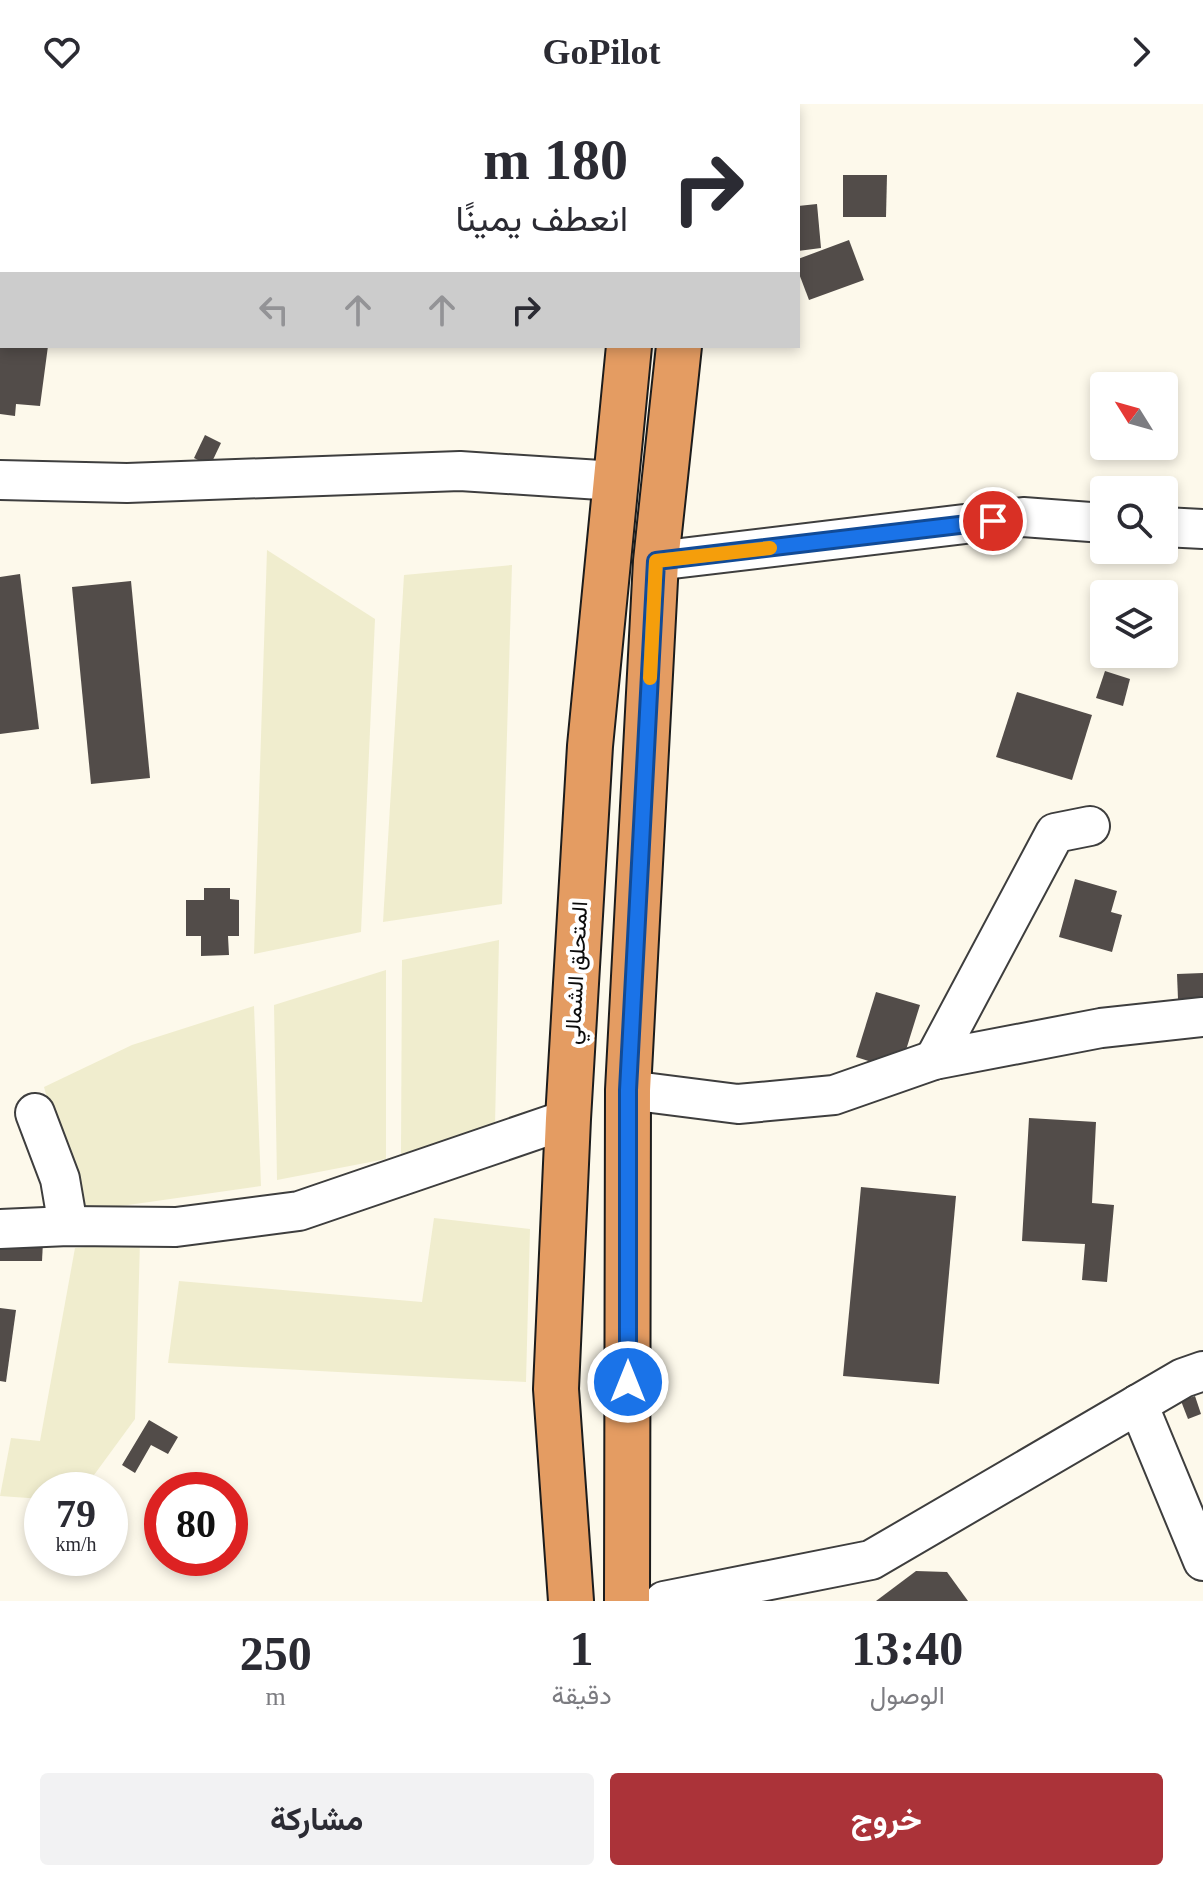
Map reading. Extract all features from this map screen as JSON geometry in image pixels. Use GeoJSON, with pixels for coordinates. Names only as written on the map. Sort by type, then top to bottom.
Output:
{"type":"FeatureCollection","features":[{"type":"Feature","properties":{"kind":"highway","name":"المتحلق الشمالي"},"geometry":{"type":"LineString","coordinates":[[571,1601],[556,1389],[568,1119],[590,746],[629,348]]}},
{"type":"Feature","properties":{"kind":"highway"},"geometry":{"type":"LineString","coordinates":[[627,1601],[628,1090],[656,561],[679,348]]}},
{"type":"Feature","properties":{"kind":"street"},"geometry":{"type":"LineString","coordinates":[[0,480],[127,483],[460,471],[616,481]]}},
{"type":"Feature","properties":{"kind":"street"},"geometry":{"type":"LineString","coordinates":[[656,561],[1023,517],[1090,522]]}},
{"type":"Feature","properties":{"kind":"street"},"geometry":{"type":"LineString","coordinates":[[1178,528],[1203,529]]}},
{"type":"Feature","properties":{"kind":"street"},"geometry":{"type":"LineString","coordinates":[[934,1060],[1055,833],[1090,826]]}},
{"type":"Feature","properties":{"kind":"street"},"geometry":{"type":"LineString","coordinates":[[628,1090],[738,1104],[834,1095],[934,1060],[1101,1028],[1203,1017]]}},
{"type":"Feature","properties":{"kind":"street"},"geometry":{"type":"LineString","coordinates":[[35,1113],[60,1179],[68,1226]]}},
{"type":"Feature","properties":{"kind":"street"},"geometry":{"type":"LineString","coordinates":[[0,1229],[176,1227],[299,1211],[568,1119]]}},
{"type":"Feature","properties":{"kind":"street"},"geometry":{"type":"LineString","coordinates":[[664,1601],[871,1560],[1183,1378],[1203,1371]]}},
{"type":"Feature","properties":{"kind":"street"},"geometry":{"type":"LineString","coordinates":[[1138,1404],[1203,1561]]}},
{"type":"Feature","properties":{"kind":"shaded area"},"geometry":{"type":"Polygon","coordinates":[[[267,550],[375,619],[361,932],[254,954],[267,550]]]}},
{"type":"Feature","properties":{"kind":"shaded area"},"geometry":{"type":"Polygon","coordinates":[[[512,565],[502,904],[383,922],[404,575],[512,565]]]}},
{"type":"Feature","properties":{"kind":"shaded area"},"geometry":{"type":"Polygon","coordinates":[[[499,940],[495,1125],[401,1154],[402,960],[499,940]]]}},
{"type":"Feature","properties":{"kind":"shaded area"},"geometry":{"type":"Polygon","coordinates":[[[386,970],[386,1159],[277,1180],[274,1005],[386,970]]]}},
{"type":"Feature","properties":{"kind":"shaded area"},"geometry":{"type":"Polygon","coordinates":[[[254,1006],[261,1186],[79,1212],[44,1087],[132,1045],[254,1006]]]}},
{"type":"Feature","properties":{"kind":"shaded area"},"geometry":{"type":"Polygon","coordinates":[[[434,1218],[530,1229],[526,1382],[168,1363],[179,1281],[422,1302],[434,1218]]]}},
{"type":"Feature","properties":{"kind":"shaded area"},"geometry":{"type":"Polygon","coordinates":[[[140,1242],[135,1419],[96,1472],[24,1472],[24,1498],[0,1496],[11,1438],[40,1441],[75,1248],[140,1242]]]}},
{"type":"Feature","properties":{"kind":"building"},"geometry":{"type":"Polygon","coordinates":[[[843,175],[887,175],[886,217],[843,217],[843,175]]]}},
{"type":"Feature","properties":{"kind":"building"},"geometry":{"type":"Polygon","coordinates":[[[817,204],[821,248],[800,251],[800,206],[817,204]]]}},
{"type":"Feature","properties":{"kind":"building"},"geometry":{"type":"Polygon","coordinates":[[[849,240],[864,280],[809,300],[800,276],[800,258],[849,240]]]}},
{"type":"Feature","properties":{"kind":"building"},"geometry":{"type":"Polygon","coordinates":[[[0,348],[48,348],[40,406],[16,404],[15,416],[0,414],[0,348]]]}},
{"type":"Feature","properties":{"kind":"building"},"geometry":{"type":"Polygon","coordinates":[[[205,435],[221,443],[210,466],[194,458],[205,435]]]}},
{"type":"Feature","properties":{"kind":"building"},"geometry":{"type":"Polygon","coordinates":[[[20,574],[39,729],[0,734],[0,577],[20,574]]]}},
{"type":"Feature","properties":{"kind":"building"},"geometry":{"type":"Polygon","coordinates":[[[131,581],[150,778],[91,784],[72,587],[131,581]]]}},
{"type":"Feature","properties":{"kind":"building"},"geometry":{"type":"Polygon","coordinates":[[[1105,671],[1130,679],[1123,706],[1096,698],[1105,671]]]}},
{"type":"Feature","properties":{"kind":"building"},"geometry":{"type":"Polygon","coordinates":[[[1017,692],[1092,715],[1072,780],[996,757],[1017,692]]]}},
{"type":"Feature","properties":{"kind":"building"},"geometry":{"type":"Polygon","coordinates":[[[1075,879],[1117,891],[1111,912],[1122,915],[1112,952],[1059,937],[1075,879]]]}},
{"type":"Feature","properties":{"kind":"building"},"geometry":{"type":"Polygon","coordinates":[[[204,888],[230,888],[230,899],[239,900],[239,936],[228,936],[229,955],[201,956],[201,936],[186,936],[186,900],[204,900],[204,888]]]}},
{"type":"Feature","properties":{"kind":"building"},"geometry":{"type":"Polygon","coordinates":[[[1203,973],[1203,998],[1178,999],[1177,974],[1203,973]]]}},
{"type":"Feature","properties":{"kind":"building"},"geometry":{"type":"Polygon","coordinates":[[[876,992],[920,1005],[901,1066],[881,1065],[856,1057],[876,992]]]}},
{"type":"Feature","properties":{"kind":"building"},"geometry":{"type":"Polygon","coordinates":[[[1029,1118],[1096,1122],[1092,1203],[1114,1205],[1107,1282],[1082,1280],[1085,1244],[1022,1241],[1029,1118]]]}},
{"type":"Feature","properties":{"kind":"building"},"geometry":{"type":"Polygon","coordinates":[[[861,1187],[956,1196],[939,1384],[843,1376],[861,1187]]]}},
{"type":"Feature","properties":{"kind":"building"},"geometry":{"type":"Polygon","coordinates":[[[0,1242],[43,1242],[42,1261],[0,1261],[0,1242]]]}},
{"type":"Feature","properties":{"kind":"building"},"geometry":{"type":"Polygon","coordinates":[[[0,1308],[16,1310],[6,1382],[0,1381],[0,1308]]]}},
{"type":"Feature","properties":{"kind":"building"},"geometry":{"type":"Polygon","coordinates":[[[1195,1396],[1201,1414],[1188,1419],[1181,1401],[1195,1396]]]}},
{"type":"Feature","properties":{"kind":"building"},"geometry":{"type":"Polygon","coordinates":[[[149,1420],[178,1437],[168,1454],[151,1445],[135,1473],[122,1465],[149,1420]]]}},
{"type":"Feature","properties":{"kind":"building"},"geometry":{"type":"Polygon","coordinates":[[[916,1571],[947,1572],[968,1601],[876,1601],[916,1571]]]}},
{"type":"Feature","properties":{"kind":"slow traffic"},"geometry":{"type":"LineString","coordinates":[[650,678],[656,561],[770,548]]}},
{"type":"Feature","properties":{"kind":"route"},"geometry":{"type":"LineString","coordinates":[[628,1382],[628,1090],[656,561],[993,521]]}}]}
